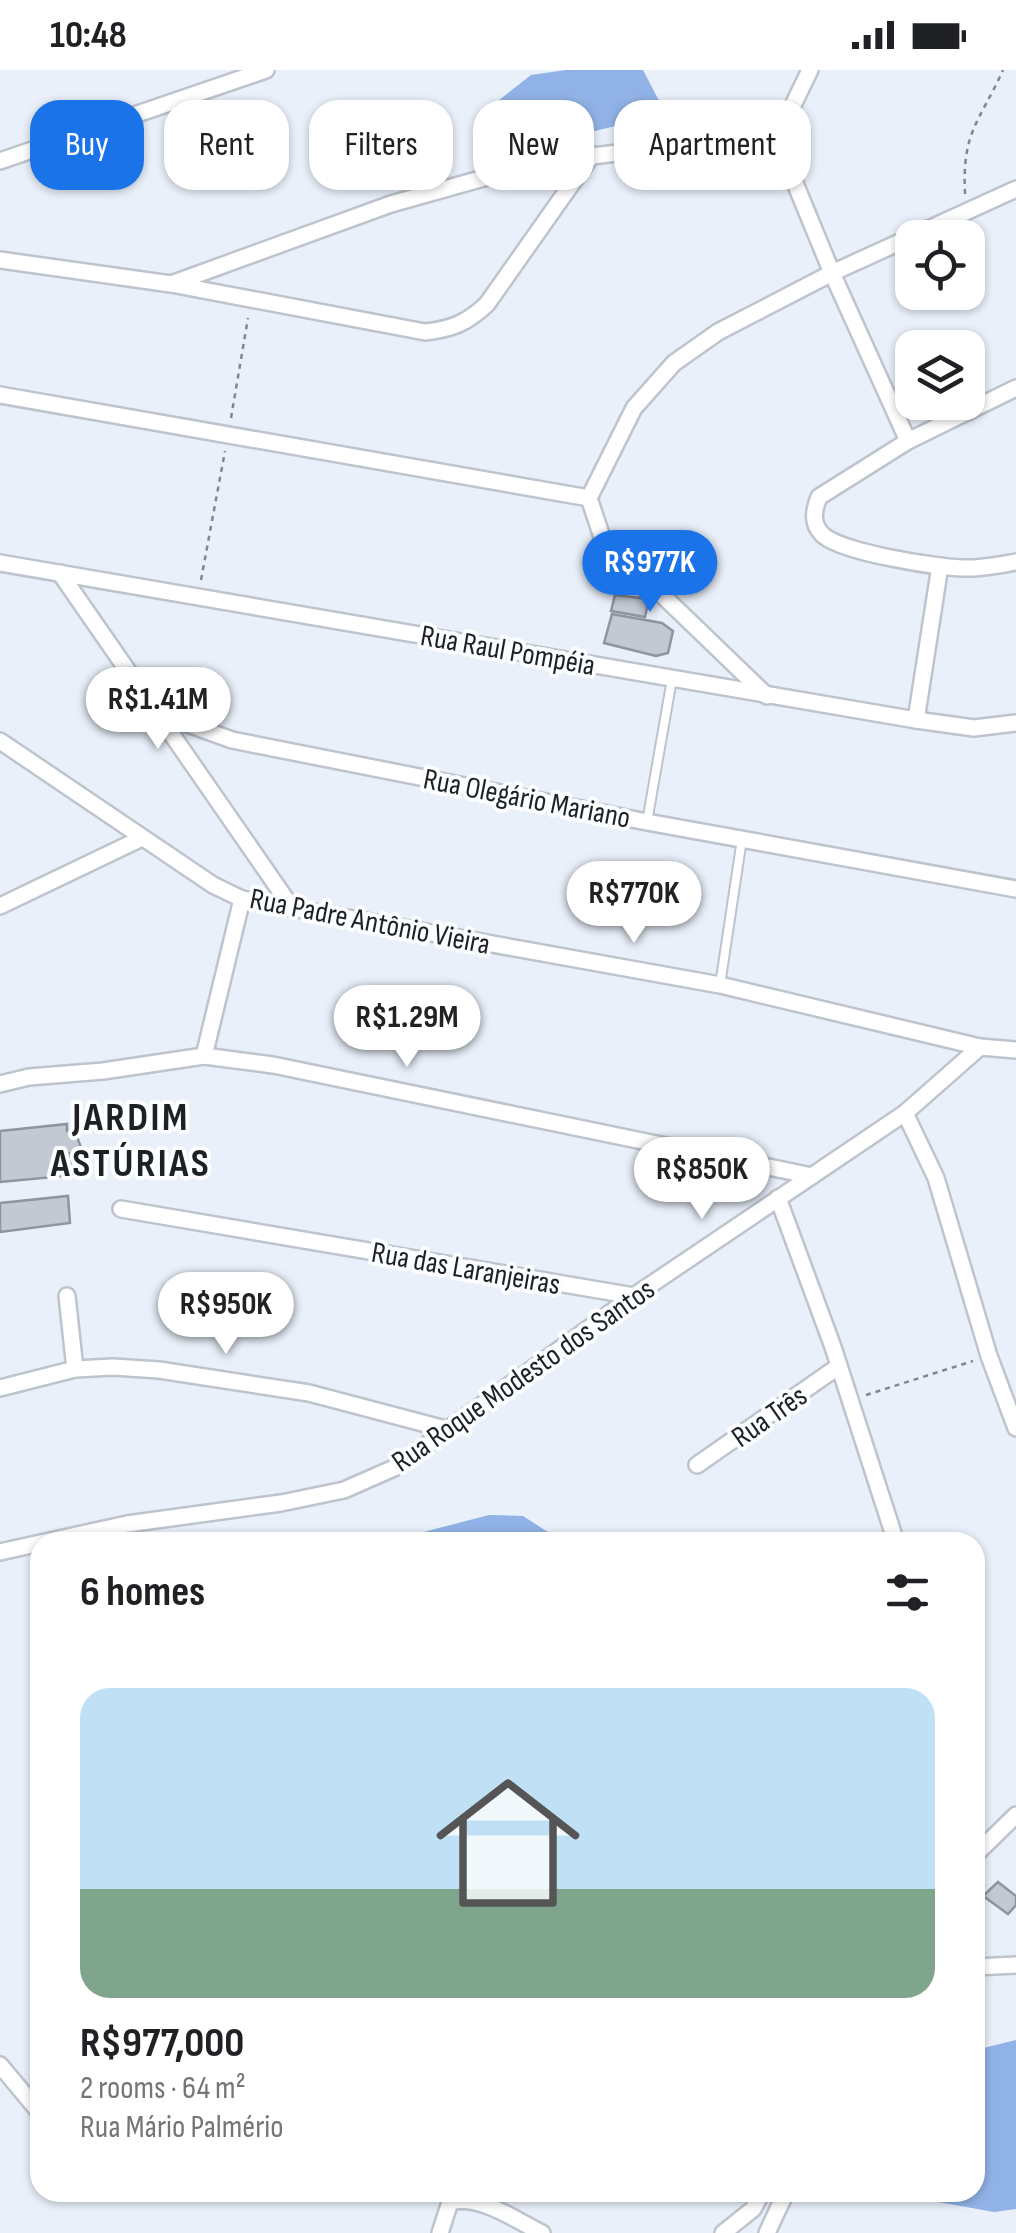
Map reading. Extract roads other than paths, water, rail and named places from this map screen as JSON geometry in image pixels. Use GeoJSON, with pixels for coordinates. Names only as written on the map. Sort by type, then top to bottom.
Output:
{"type":"FeatureCollection","features":[{"type":"Feature","properties":{"kind":"street"},"geometry":{"type":"LineString","coordinates":[[0,161],[266,70]]}},
{"type":"Feature","properties":{"kind":"street"},"geometry":{"type":"LineString","coordinates":[[795,100],[810,70]]}},
{"type":"Feature","properties":{"kind":"street"},"geometry":{"type":"LineString","coordinates":[[172,284],[391,204],[473,181]]}},
{"type":"Feature","properties":{"kind":"street"},"geometry":{"type":"LineString","coordinates":[[768,697],[602,537],[589,498],[634,408],[674,363],[718,332],[832,273],[1016,189]]}},
{"type":"Feature","properties":{"kind":"street"},"geometry":{"type":"LineString","coordinates":[[0,260],[172,284],[425,332],[449,330],[469,321],[487,304],[567,190]]}},
{"type":"Feature","properties":{"kind":"street"},"geometry":{"type":"LineString","coordinates":[[798,190],[908,442]]}},
{"type":"Feature","properties":{"kind":"street"},"geometry":{"type":"LineString","coordinates":[[1016,388],[908,442],[819,497],[814,508],[820,533],[833,542],[940,566],[990,567],[1016,562]]}},
{"type":"Feature","properties":{"kind":"street"},"geometry":{"type":"LineString","coordinates":[[0,394],[589,498]]}},
{"type":"Feature","properties":{"kind":"street","name":"Rua Raul Pompéia"},"geometry":{"type":"LineString","coordinates":[[0,563],[768,697],[974,728],[1016,723]]}},
{"type":"Feature","properties":{"kind":"street"},"geometry":{"type":"LineString","coordinates":[[916,720],[940,566]]}},
{"type":"Feature","properties":{"kind":"street"},"geometry":{"type":"LineString","coordinates":[[60,572],[292,908]]}},
{"type":"Feature","properties":{"kind":"street","name":"Rua Olegário Mariano"},"geometry":{"type":"LineString","coordinates":[[160,714],[232,740],[647,822],[1016,889]]}},
{"type":"Feature","properties":{"kind":"street","name":"Rua Padre Antônio Vieira"},"geometry":{"type":"LineString","coordinates":[[0,742],[213,885],[242,899],[720,985],[980,1047],[1016,1050]]}},
{"type":"Feature","properties":{"kind":"street"},"geometry":{"type":"LineString","coordinates":[[0,906],[142,838]]}},
{"type":"Feature","properties":{"kind":"street"},"geometry":{"type":"LineString","coordinates":[[204,1056],[242,899]]}},
{"type":"Feature","properties":{"kind":"street","name":"Rua Roque Modesto dos Santos"},"geometry":{"type":"LineString","coordinates":[[91,1532],[344,1490],[394,1468],[634,1296],[905,1112],[980,1047]]}},
{"type":"Feature","properties":{"kind":"street"},"geometry":{"type":"LineString","coordinates":[[0,1084],[29,1076],[204,1056],[273,1065],[812,1176]]}},
{"type":"Feature","properties":{"kind":"street"},"geometry":{"type":"LineString","coordinates":[[905,1112],[936,1178],[989,1356],[1016,1428]]}},
{"type":"Feature","properties":{"kind":"street"},"geometry":{"type":"LineString","coordinates":[[778,1198],[840,1366],[893,1532]]}},
{"type":"Feature","properties":{"kind":"street","name":"Rua das Laranjeiras"},"geometry":{"type":"LineString","coordinates":[[121,1210],[634,1296]]}},
{"type":"Feature","properties":{"kind":"street"},"geometry":{"type":"LineString","coordinates":[[67,1296],[75,1370]]}},
{"type":"Feature","properties":{"kind":"street","name":"Rua Três"},"geometry":{"type":"LineString","coordinates":[[697,1465],[840,1366]]}},
{"type":"Feature","properties":{"kind":"street"},"geometry":{"type":"LineString","coordinates":[[0,1388],[75,1370],[160,1370],[309,1393],[448,1430]]}},
{"type":"Feature","properties":{"kind":"street","name":"Rua Roque Modesto dos Santos"},"geometry":{"type":"LineString","coordinates":[[0,1552],[30,1545]]}},
{"type":"Feature","properties":{"kind":"street"},"geometry":{"type":"LineString","coordinates":[[985,1845],[1016,1815]]}},
{"type":"Feature","properties":{"kind":"street"},"geometry":{"type":"LineString","coordinates":[[985,1967],[1016,1965]]}},
{"type":"Feature","properties":{"kind":"street"},"geometry":{"type":"LineString","coordinates":[[0,2065],[30,2101]]}},
{"type":"Feature","properties":{"kind":"street"},"geometry":{"type":"LineString","coordinates":[[440,2233],[450,2202]]}},
{"type":"Feature","properties":{"kind":"street"},"geometry":{"type":"LineString","coordinates":[[475,2202],[542,2233]]}},
{"type":"Feature","properties":{"kind":"street"},"geometry":{"type":"LineString","coordinates":[[723,2233],[757,2202]]}},
{"type":"Feature","properties":{"kind":"street"},"geometry":{"type":"LineString","coordinates":[[768,2233],[782,2202]]}},
{"type":"Feature","properties":{"kind":"lane"},"geometry":{"type":"LineString","coordinates":[[647,822],[672,679]]}},
{"type":"Feature","properties":{"kind":"lane"},"geometry":{"type":"LineString","coordinates":[[720,985],[742,839]]}},
{"type":"Feature","properties":{"kind":"district","name":"JARDIM ASTÚRIAS"},"geometry":{"type":"Point","coordinates":[131,1139]}}]}
